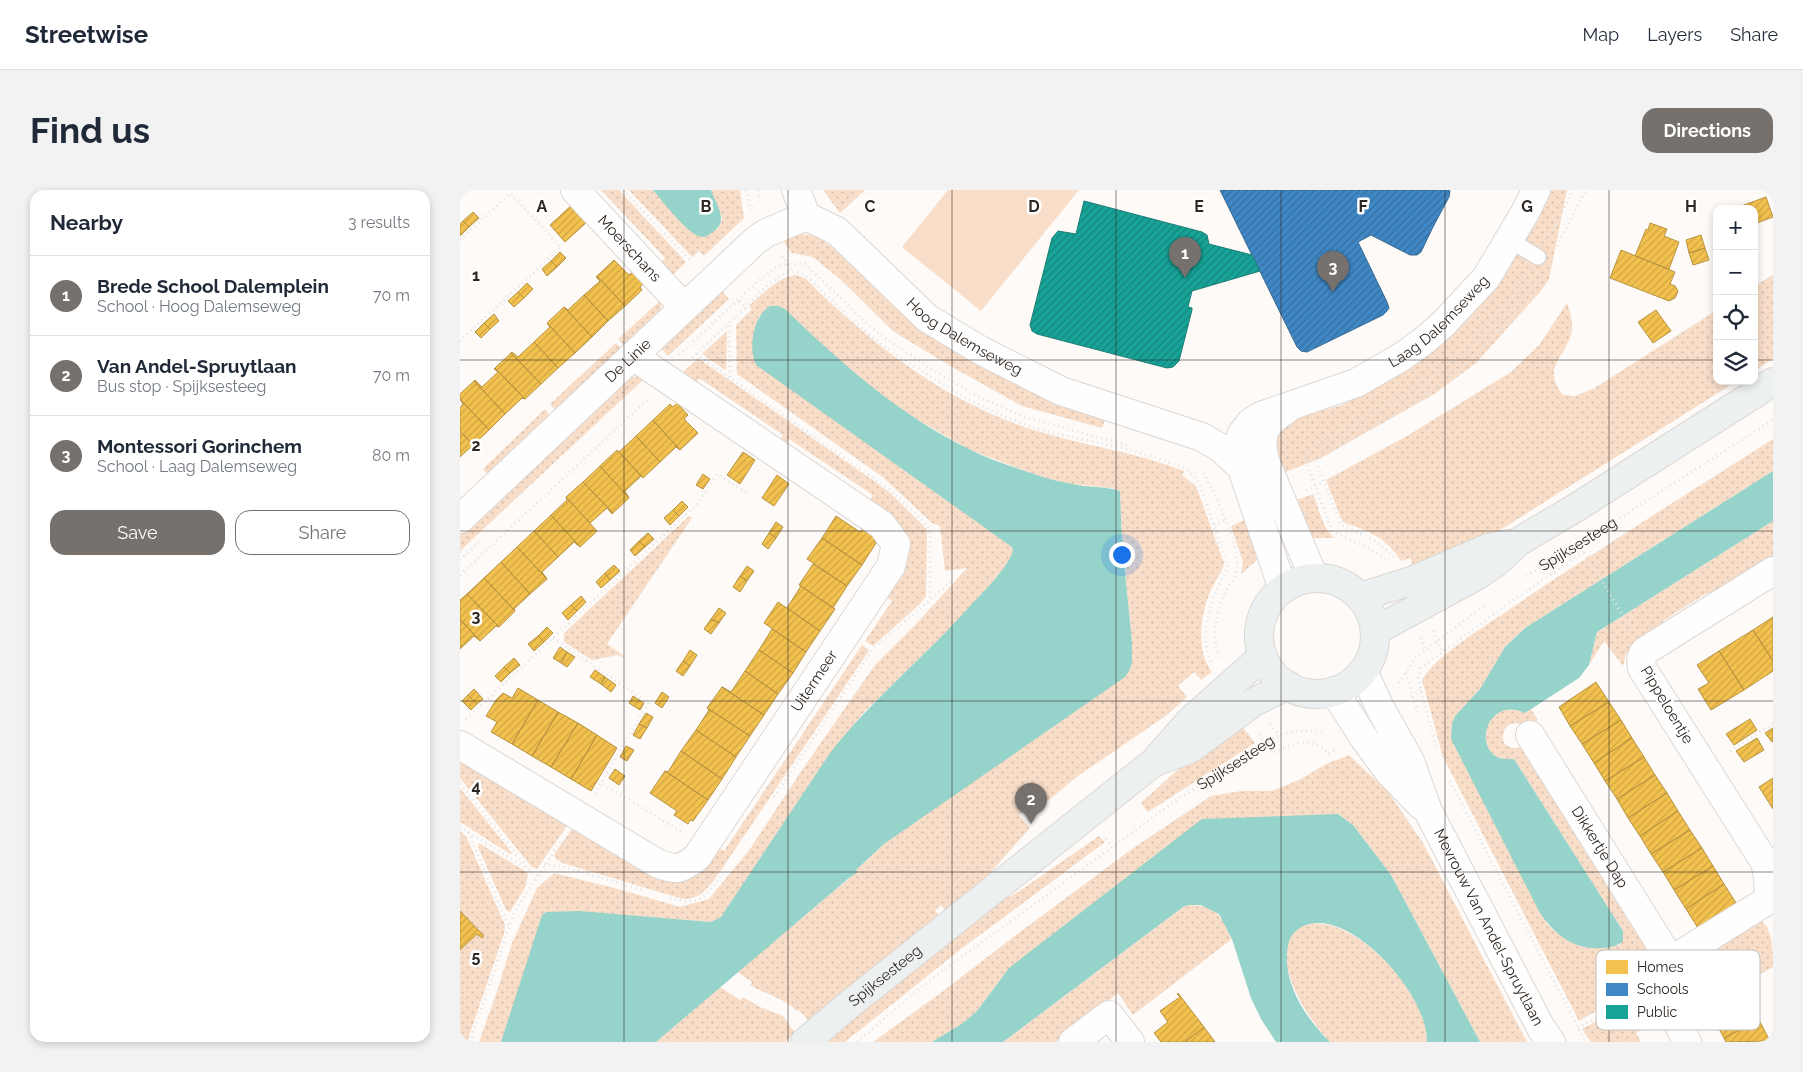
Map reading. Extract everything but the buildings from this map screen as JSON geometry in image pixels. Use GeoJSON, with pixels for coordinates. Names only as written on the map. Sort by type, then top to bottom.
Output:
{"type":"FeatureCollection","features":[{"type":"Feature","properties":{"kind":"main road"},"geometry":{"type":"LineString","coordinates":[[1375,631],[1476,576],[1497,562],[1518,542],[1577,507],[1773,382]]}},
{"type":"Feature","properties":{"kind":"main road"},"geometry":{"type":"LineString","coordinates":[[1360,597],[1398,585],[1488,548],[1518,542]]}},
{"type":"Feature","properties":{"kind":"main road"},"geometry":{"type":"LineString","coordinates":[[1314,578],[1327,578],[1339,582],[1360,597],[1367,607],[1375,631],[1370,659],[1363,671],[1350,683],[1334,691],[1322,693],[1299,691],[1277,678],[1263,656],[1259,632],[1261,619],[1274,597],[1283,589],[1298,581],[1314,578]]}},
{"type":"Feature","properties":{"kind":"main road","name":"Spijksesteeg"},"geometry":{"type":"LineString","coordinates":[[805,1042],[851,1003],[1154,762],[1190,749],[1239,696],[1263,656]]}},
{"type":"Feature","properties":{"kind":"main road","name":"Spijksesteeg"},"geometry":{"type":"LineString","coordinates":[[1239,696],[1288,685]]}},
{"type":"Feature","properties":{"kind":"street","name":"Moerschans"},"geometry":{"type":"LineString","coordinates":[[575,190],[684,307]]}},
{"type":"Feature","properties":{"kind":"street"},"geometry":{"type":"LineString","coordinates":[[796,190],[806,216]]}},
{"type":"Feature","properties":{"kind":"street","name":"Laag Dalemseweg"},"geometry":{"type":"LineString","coordinates":[[1248,457],[1245,428],[1251,422],[1356,383],[1403,356],[1426,339],[1486,278],[1536,190]]}},
{"type":"Feature","properties":{"kind":"street","name":"De Linie"},"geometry":{"type":"LineString","coordinates":[[460,519],[756,240],[766,233],[806,216]]}},
{"type":"Feature","properties":{"kind":"street","name":"Hoog Dalemseweg"},"geometry":{"type":"LineString","coordinates":[[806,216],[837,231],[927,318],[980,350],[1061,391],[1174,427],[1248,457]]}},
{"type":"Feature","properties":{"kind":"street","name":"Uitermeer"},"geometry":{"type":"LineString","coordinates":[[462,732],[578,817],[657,863],[672,869],[685,866],[696,857],[891,566],[896,544],[882,525],[633,356]]}},
{"type":"Feature","properties":{"kind":"street"},"geometry":{"type":"LineString","coordinates":[[1248,457],[1314,578]]}},
{"type":"Feature","properties":{"kind":"street"},"geometry":{"type":"LineString","coordinates":[[1248,457],[1260,520],[1283,589]]}},
{"type":"Feature","properties":{"kind":"street","name":"Pippeloentje"},"geometry":{"type":"LineString","coordinates":[[1768,859],[1640,661],[1645,651],[1773,571]]}},
{"type":"Feature","properties":{"kind":"street","name":"Mevrouw Van Andel-Spruytlaan"},"geometry":{"type":"LineString","coordinates":[[1363,671],[1384,715],[1410,761],[1428,811],[1550,1042]]}},
{"type":"Feature","properties":{"kind":"street","name":"Mevrouw Van Andel-Spruytlaan"},"geometry":{"type":"LineString","coordinates":[[1334,691],[1389,772],[1428,811]]}},
{"type":"Feature","properties":{"kind":"street","name":"Dikkertje Dap"},"geometry":{"type":"LineString","coordinates":[[1530,735],[1664,950]]}},
{"type":"Feature","properties":{"kind":"street"},"geometry":{"type":"LineString","coordinates":[[1689,950],[1771,901],[1768,859]]}},
{"type":"Feature","properties":{"kind":"street"},"geometry":{"type":"LineString","coordinates":[[1072,1042],[1109,1015],[1130,1042]]}},
{"type":"Feature","properties":{"kind":"street"},"geometry":{"type":"LineString","coordinates":[[1681,1030],[1687,1042]]}},
{"type":"Feature","properties":{"kind":"lane"},"geometry":{"type":"LineString","coordinates":[[1509,240],[1538,257]]}},
{"type":"Feature","properties":{"kind":"path"},"geometry":{"type":"LineString","coordinates":[[746,190],[754,219]]}},
{"type":"Feature","properties":{"kind":"path"},"geometry":{"type":"LineString","coordinates":[[460,240],[510,193],[560,247],[460,341]]}},
{"type":"Feature","properties":{"kind":"path","name":"De Linie"},"geometry":{"type":"LineString","coordinates":[[664,377],[757,282],[776,267],[788,264],[793,272]]}},
{"type":"Feature","properties":{"kind":"path"},"geometry":{"type":"LineString","coordinates":[[746,308],[780,276],[793,272],[806,276],[874,339],[906,362],[961,396],[1033,427],[1125,449],[1184,468],[1196,478],[1203,493],[1228,567],[1209,606],[1206,633],[1208,656],[1213,668],[1220,676],[1217,679],[1239,696],[1278,735]]}},
{"type":"Feature","properties":{"kind":"path"},"geometry":{"type":"LineString","coordinates":[[460,576],[664,377],[729,323]]}},
{"type":"Feature","properties":{"kind":"path","name":"Spijksesteeg"},"geometry":{"type":"LineString","coordinates":[[1521,579],[1773,420]]}},
{"type":"Feature","properties":{"kind":"path"},"geometry":{"type":"LineString","coordinates":[[1310,470],[1332,531],[1373,550],[1381,556],[1386,561],[1398,585]]}},
{"type":"Feature","properties":{"kind":"path"},"geometry":{"type":"LineString","coordinates":[[462,732],[553,638],[697,504],[717,474],[747,493]]}},
{"type":"Feature","properties":{"kind":"path"},"geometry":{"type":"LineString","coordinates":[[1218,505],[1232,537],[1238,568],[1237,576],[1229,585],[1221,603],[1216,624],[1217,651],[1239,696],[1266,744],[1273,753],[1294,743],[1300,743],[1317,745],[1324,748],[1328,754],[1360,730]]}},
{"type":"Feature","properties":{"kind":"path"},"geometry":{"type":"LineString","coordinates":[[460,560],[486,536]]}},
{"type":"Feature","properties":{"kind":"path"},"geometry":{"type":"LineString","coordinates":[[1579,544],[1629,626]]}},
{"type":"Feature","properties":{"kind":"path"},"geometry":{"type":"LineString","coordinates":[[460,552],[464,557]]}},
{"type":"Feature","properties":{"kind":"path"},"geometry":{"type":"LineString","coordinates":[[1438,754],[1418,679],[1421,668],[1519,596],[1584,552]]}},
{"type":"Feature","properties":{"kind":"path"},"geometry":{"type":"LineString","coordinates":[[1384,715],[1416,657],[1485,605]]}},
{"type":"Feature","properties":{"kind":"path"},"geometry":{"type":"LineString","coordinates":[[1410,613],[1425,649]]}},
{"type":"Feature","properties":{"kind":"path"},"geometry":{"type":"LineString","coordinates":[[470,1042],[509,927],[521,900],[601,783],[648,703],[553,638]]}},
{"type":"Feature","properties":{"kind":"path"},"geometry":{"type":"LineString","coordinates":[[1384,715],[1421,689]]}},
{"type":"Feature","properties":{"kind":"path"},"geometry":{"type":"LineString","coordinates":[[1730,751],[1773,723]]}},
{"type":"Feature","properties":{"kind":"path","name":"Spijksesteeg"},"geometry":{"type":"LineString","coordinates":[[857,1042],[930,980],[1181,797],[1278,735],[1298,731],[1322,732],[1345,727],[1360,730]]}},
{"type":"Feature","properties":{"kind":"path"},"geometry":{"type":"LineString","coordinates":[[1449,781],[1586,1042]]}},
{"type":"Feature","properties":{"kind":"path"},"geometry":{"type":"LineString","coordinates":[[601,783],[704,845]]}},
{"type":"Feature","properties":{"kind":"path"},"geometry":{"type":"LineString","coordinates":[[460,784],[529,870]]}},
{"type":"Feature","properties":{"kind":"path"},"geometry":{"type":"LineString","coordinates":[[460,827],[537,876]]}},
{"type":"Feature","properties":{"kind":"path"},"geometry":{"type":"LineString","coordinates":[[468,832],[509,927]]}},
{"type":"Feature","properties":{"kind":"path"},"geometry":{"type":"LineString","coordinates":[[1106,840],[1112,848]]}},
{"type":"Feature","properties":{"kind":"path"},"geometry":{"type":"LineString","coordinates":[[1578,1028],[1596,1018]]}},
{"type":"Feature","properties":{"kind":"shaded area"},"geometry":{"type":"Polygon","coordinates":[[[601,190],[619,190],[686,262],[671,277],[659,265],[665,258],[601,190]]]}},
{"type":"Feature","properties":{"kind":"shaded area"},"geometry":{"type":"Polygon","coordinates":[[[629,190],[653,190],[688,229],[718,229],[722,219],[711,190],[740,190],[744,218],[704,256],[699,251],[692,257],[629,190]]]}},
{"type":"Feature","properties":{"kind":"shaded area"},"geometry":{"type":"Polygon","coordinates":[[[823,190],[865,190],[840,213],[823,190]]]}},
{"type":"Feature","properties":{"kind":"shaded area"},"geometry":{"type":"Polygon","coordinates":[[[948,190],[1079,190],[981,311],[902,247],[948,190]]]}},
{"type":"Feature","properties":{"kind":"shaded area"},"geometry":{"type":"Polygon","coordinates":[[[1548,190],[1567,190],[1549,279],[1541,291],[1476,363],[1436,393],[1321,458],[1281,474],[1274,446],[1279,431],[1292,419],[1342,405],[1379,385],[1437,345],[1468,319],[1512,262],[1548,190]]]}},
{"type":"Feature","properties":{"kind":"shaded area"},"geometry":{"type":"Polygon","coordinates":[[[798,233],[816,236],[838,251],[928,335],[1021,382],[1107,415],[1102,428],[1022,406],[894,332],[841,280],[813,257],[792,253],[783,241],[798,233]]]}},
{"type":"Feature","properties":{"kind":"shaded area"},"geometry":{"type":"Polygon","coordinates":[[[796,275],[805,278],[856,326],[883,348],[941,388],[972,405],[1037,431],[1148,459],[1184,471],[1182,475],[1196,486],[1224,563],[1209,594],[1201,628],[1203,652],[1206,663],[1212,672],[1201,680],[1194,672],[1178,686],[1187,697],[1167,715],[1078,776],[1044,804],[1039,799],[1019,815],[1030,828],[982,882],[946,911],[941,905],[935,910],[939,916],[809,1021],[799,1010],[797,1011],[786,1003],[750,985],[752,982],[737,972],[857,872],[856,870],[884,844],[1132,642],[1122,542],[1120,491],[1112,488],[1070,484],[1042,477],[972,451],[913,417],[862,380],[827,349],[759,316],[753,339],[1012,547],[1013,552],[1008,564],[990,585],[949,630],[864,712],[826,759],[723,916],[711,922],[623,915],[501,1042],[479,1042],[512,943],[537,888],[554,873],[680,907],[709,899],[750,849],[875,665],[967,568],[945,571],[940,526],[932,523],[884,478],[737,374],[736,325],[752,309],[749,306],[765,291],[782,279],[796,275]]]}},
{"type":"Feature","properties":{"kind":"shaded area"},"geometry":{"type":"Polygon","coordinates":[[[1773,275],[1773,359],[1758,368],[1758,295],[1758,284],[1773,275]]]}},
{"type":"Feature","properties":{"kind":"shaded area"},"geometry":{"type":"Polygon","coordinates":[[[720,289],[729,299],[668,356],[660,347],[720,289]]]}},
{"type":"Feature","properties":{"kind":"shaded area"},"geometry":{"type":"Polygon","coordinates":[[[661,300],[661,313],[627,348],[618,339],[661,300]]]}},
{"type":"Feature","properties":{"kind":"shaded area"},"geometry":{"type":"Polygon","coordinates":[[[1567,303],[1572,320],[1572,330],[1554,369],[1554,377],[1563,395],[1575,396],[1593,389],[1713,313],[1713,385],[1731,385],[1481,542],[1415,570],[1410,558],[1401,561],[1382,540],[1371,533],[1342,521],[1326,480],[1407,436],[1511,372],[1539,345],[1567,303]]]}},
{"type":"Feature","properties":{"kind":"shaded area"},"geometry":{"type":"Polygon","coordinates":[[[727,331],[726,369],[725,370],[702,354],[727,331]]]}},
{"type":"Feature","properties":{"kind":"shaded area"},"geometry":{"type":"Polygon","coordinates":[[[616,343],[624,352],[557,412],[550,404],[616,343]]]}},
{"type":"Feature","properties":{"kind":"shaded area"},"geometry":{"type":"Polygon","coordinates":[[[698,358],[888,491],[926,528],[926,596],[920,604],[873,646],[865,641],[892,601],[885,596],[906,562],[910,544],[907,535],[894,519],[869,502],[873,495],[789,439],[785,446],[779,442],[783,435],[699,378],[694,385],[680,375],[698,358]]]}},
{"type":"Feature","properties":{"kind":"shaded area"},"geometry":{"type":"Polygon","coordinates":[[[630,376],[645,378],[460,551],[460,535],[630,376]]]}},
{"type":"Feature","properties":{"kind":"shaded area"},"geometry":{"type":"Polygon","coordinates":[[[545,409],[553,419],[490,476],[483,469],[545,409]]]}},
{"type":"Feature","properties":{"kind":"shaded area"},"geometry":{"type":"Polygon","coordinates":[[[1773,439],[1773,471],[1525,628],[1505,647],[1480,689],[1455,716],[1547,924],[1564,938],[1580,946],[1598,948],[1620,945],[1623,931],[1514,759],[1499,758],[1491,752],[1486,744],[1488,725],[1493,717],[1502,711],[1512,710],[1525,713],[1531,709],[1538,720],[1525,728],[1517,724],[1511,724],[1503,733],[1503,739],[1506,745],[1512,748],[1522,747],[1649,950],[1596,950],[1596,1011],[1579,1021],[1443,757],[1422,680],[1428,671],[1448,652],[1606,546],[1773,439]]]}},
{"type":"Feature","properties":{"kind":"shaded area"},"geometry":{"type":"Polygon","coordinates":[[[1313,494],[1324,524],[1335,538],[1305,538],[1291,502],[1313,494]]]}},
{"type":"Feature","properties":{"kind":"shaded area"},"geometry":{"type":"Polygon","coordinates":[[[689,516],[692,518],[607,644],[624,656],[623,658],[618,655],[592,660],[564,642],[564,633],[689,516]]]}},
{"type":"Feature","properties":{"kind":"shaded area"},"geometry":{"type":"Polygon","coordinates":[[[1252,517],[1265,553],[1241,574],[1243,562],[1231,526],[1252,517]]]}},
{"type":"Feature","properties":{"kind":"shaded area"},"geometry":{"type":"Polygon","coordinates":[[[1773,521],[1773,561],[1718,596],[1707,593],[1664,620],[1660,631],[1626,654],[1623,666],[1604,641],[1589,665],[1597,632],[1773,521]]]}},
{"type":"Feature","properties":{"kind":"shaded area"},"geometry":{"type":"Polygon","coordinates":[[[862,645],[869,650],[866,655],[715,879],[701,894],[693,898],[683,899],[562,863],[554,857],[574,826],[672,882],[687,879],[694,875],[717,847],[724,851],[862,645]]]}},
{"type":"Feature","properties":{"kind":"shaded area"},"geometry":{"type":"Polygon","coordinates":[[[1239,722],[1255,743],[1148,812],[1141,803],[1196,753],[1239,722]]]}},
{"type":"Feature","properties":{"kind":"shaded area"},"geometry":{"type":"Polygon","coordinates":[[[1349,755],[1389,793],[1423,843],[1527,1042],[1480,1042],[1391,875],[1353,825],[1338,814],[1009,968],[977,1011],[963,1023],[932,1042],[873,1042],[1132,849],[1211,796],[1241,791],[1272,791],[1301,779],[1326,764],[1349,755]]]}},
{"type":"Feature","properties":{"kind":"shaded area"},"geometry":{"type":"Polygon","coordinates":[[[460,757],[569,823],[537,869],[532,867],[526,860],[460,778],[460,757]]]}},
{"type":"Feature","properties":{"kind":"shaded area"},"geometry":{"type":"Polygon","coordinates":[[[460,788],[512,853],[510,854],[460,822],[460,788]]]}},
{"type":"Feature","properties":{"kind":"shaded area"},"geometry":{"type":"Polygon","coordinates":[[[460,831],[466,836],[505,925],[504,934],[467,1042],[460,1042],[460,950],[477,933],[481,938],[483,936],[460,911],[460,831]]]}},
{"type":"Feature","properties":{"kind":"shaded area"},"geometry":{"type":"Polygon","coordinates":[[[1099,836],[1105,842],[961,949],[845,1042],[825,1042],[993,906],[1021,890],[1099,836]]]}},
{"type":"Feature","properties":{"kind":"shaded area"},"geometry":{"type":"Polygon","coordinates":[[[479,843],[528,873],[526,886],[510,912],[506,910],[478,847],[479,843]]]}},
{"type":"Feature","properties":{"kind":"shaded area"},"geometry":{"type":"Polygon","coordinates":[[[1189,905],[1207,907],[1217,913],[1232,939],[1133,1015],[1118,993],[1056,1042],[1003,1042],[1183,907],[1189,905]]]}},
{"type":"Feature","properties":{"kind":"shaded area"},"geometry":{"type":"Polygon","coordinates":[[[1758,920],[1767,927],[1769,932],[1773,967],[1760,974],[1760,950],[1708,950],[1758,920]]]}},
{"type":"Feature","properties":{"kind":"shaded area"},"geometry":{"type":"Polygon","coordinates":[[[1314,923],[1333,926],[1351,934],[1383,958],[1409,990],[1419,1008],[1425,1025],[1427,1042],[1330,1042],[1302,1004],[1288,972],[1286,956],[1288,942],[1296,930],[1314,923]]]}},
{"type":"Feature","properties":{"kind":"shaded area"},"geometry":{"type":"Polygon","coordinates":[[[720,987],[740,1000],[743,997],[760,1007],[783,1016],[795,1033],[785,1042],[656,1042],[720,987]]]}},
{"type":"Feature","properties":{"kind":"shaded area"},"geometry":{"type":"Polygon","coordinates":[[[1596,1022],[1596,1030],[1642,1030],[1636,1033],[1641,1042],[1591,1042],[1582,1029],[1596,1022]]]}},
{"type":"Feature","properties":{"kind":"water"},"geometry":{"type":"Polygon","coordinates":[[[653,190],[711,190],[720,212],[721,222],[714,231],[706,236],[697,236],[669,210],[653,190]]]}},
{"type":"Feature","properties":{"kind":"water"},"geometry":{"type":"Polygon","coordinates":[[[770,306],[778,306],[785,309],[850,369],[896,405],[971,450],[1001,463],[1057,481],[1120,491],[1122,542],[1132,642],[1132,663],[1125,677],[884,844],[856,870],[858,872],[656,1042],[501,1042],[542,915],[546,912],[579,911],[711,922],[721,917],[830,753],[846,733],[953,625],[999,574],[1013,552],[1012,547],[756,365],[752,341],[760,317],[770,306]]]}},
{"type":"Feature","properties":{"kind":"water"},"geometry":{"type":"Polygon","coordinates":[[[1773,471],[1773,521],[1597,632],[1589,665],[1579,678],[1525,713],[1512,710],[1502,711],[1488,725],[1486,734],[1487,744],[1491,752],[1499,758],[1514,759],[1623,931],[1623,941],[1613,946],[1591,948],[1574,944],[1552,928],[1540,913],[1451,739],[1452,724],[1455,716],[1480,689],[1505,647],[1525,628],[1773,471]]]}},
{"type":"Feature","properties":{"kind":"water"},"geometry":{"type":"Polygon","coordinates":[[[1338,814],[1353,825],[1391,875],[1480,1042],[1427,1042],[1424,1024],[1417,1004],[1389,965],[1372,948],[1353,934],[1334,926],[1316,923],[1298,929],[1289,940],[1288,972],[1297,998],[1304,1010],[1330,1042],[1276,1042],[1261,1019],[1251,998],[1232,939],[1219,914],[1201,905],[1189,905],[1183,907],[1003,1042],[932,1042],[963,1023],[977,1011],[1009,968],[1202,819],[1338,814]]]}},
{"type":"Feature","properties":{"kind":"place","name":"Brede School Dalemplein"},"geometry":{"type":"Point","coordinates":[1185,278]}},
{"type":"Feature","properties":{"kind":"place","name":"Montessori Gorinchem"},"geometry":{"type":"Point","coordinates":[1333,292]}},
{"type":"Feature","properties":{"kind":"place","name":"Van Andel-Spruytlaan"},"geometry":{"type":"Point","coordinates":[1031,824]}}]}
